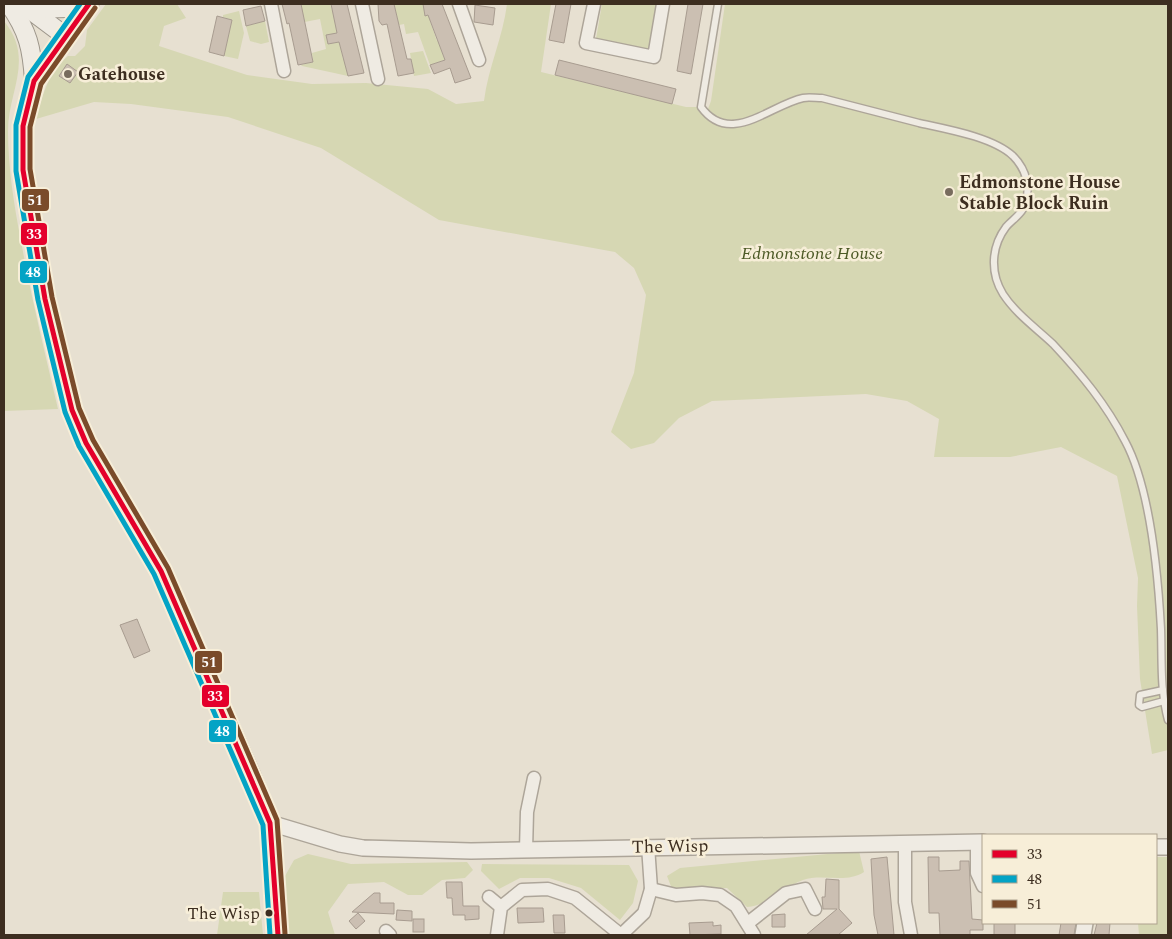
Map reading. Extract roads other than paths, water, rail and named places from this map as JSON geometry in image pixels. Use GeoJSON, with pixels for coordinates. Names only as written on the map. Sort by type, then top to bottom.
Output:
{"type":"FeatureCollection","features":[{"type":"Feature","properties":{"kind":"main road"},"geometry":{"type":"LineString","coordinates":[[9,4],[23,24],[30,41],[34,81],[23,126],[23,170],[51,327],[72,410],[86,444],[161,571],[270,823],[278,935]]}},
{"type":"Feature","properties":{"kind":"main road"},"geometry":{"type":"LineString","coordinates":[[23,6],[68,8],[78,4]]}},
{"type":"Feature","properties":{"kind":"main road"},"geometry":{"type":"LineString","coordinates":[[34,81],[89,4]]}},
{"type":"Feature","properties":{"kind":"main road"},"geometry":{"type":"LineString","coordinates":[[23,6],[66,36]]}},
{"type":"Feature","properties":{"kind":"street"},"geometry":{"type":"LineString","coordinates":[[271,4],[284,71]]}},
{"type":"Feature","properties":{"kind":"street"},"geometry":{"type":"LineString","coordinates":[[362,4],[378,79]]}},
{"type":"Feature","properties":{"kind":"street"},"geometry":{"type":"LineString","coordinates":[[459,4],[479,60]]}},
{"type":"Feature","properties":{"kind":"street"},"geometry":{"type":"LineString","coordinates":[[594,4],[586,43],[654,57],[663,4]]}},
{"type":"Feature","properties":{"kind":"street"},"geometry":{"type":"LineString","coordinates":[[211,684],[227,712],[262,793],[274,813],[289,828]]}},
{"type":"Feature","properties":{"kind":"street"},"geometry":{"type":"LineString","coordinates":[[526,850],[527,812],[534,778]]}},
{"type":"Feature","properties":{"kind":"street","name":"The Wisp"},"geometry":{"type":"LineString","coordinates":[[270,823],[340,844],[363,848],[471,851],[648,846],[980,842]]}},
{"type":"Feature","properties":{"kind":"street"},"geometry":{"type":"LineString","coordinates":[[980,842],[977,873],[982,884]]}},
{"type":"Feature","properties":{"kind":"street"},"geometry":{"type":"LineString","coordinates":[[905,843],[905,902],[911,935]]}},
{"type":"Feature","properties":{"kind":"street"},"geometry":{"type":"LineString","coordinates":[[497,935],[501,907],[522,890],[548,889],[575,898],[621,935],[644,913],[652,889],[648,846]]}},
{"type":"Feature","properties":{"kind":"street"},"geometry":{"type":"LineString","coordinates":[[748,922],[786,893],[805,888],[815,909]]}},
{"type":"Feature","properties":{"kind":"street"},"geometry":{"type":"LineString","coordinates":[[652,889],[676,895],[702,893],[720,895],[736,906],[748,922],[754,935]]}},
{"type":"Feature","properties":{"kind":"street"},"geometry":{"type":"LineString","coordinates":[[489,897],[501,907]]}},
{"type":"Feature","properties":{"kind":"lane"},"geometry":{"type":"LineString","coordinates":[[718,4],[701,107],[709,118],[726,124],[758,119],[803,98],[822,98],[982,138],[1012,155],[1026,174],[1028,187],[1022,209],[1005,228],[995,249],[994,275],[1002,293],[1014,308],[1052,343],[1088,383],[1110,413],[1127,444],[1138,476],[1152,541],[1161,628],[1163,690],[1168,720]]}},
{"type":"Feature","properties":{"kind":"lane"},"geometry":{"type":"LineString","coordinates":[[1163,690],[1144,692],[1140,695],[1139,705],[1142,707],[1164,701]]}},
{"type":"Feature","properties":{"kind":"place","name":"Gatehouse"},"geometry":{"type":"Point","coordinates":[68,74]}},
{"type":"Feature","properties":{"kind":"place","name":"Edmonstone House Stable Block Ruin"},"geometry":{"type":"Point","coordinates":[949,192]}},
{"type":"Feature","properties":{"kind":"place","name":"The Wisp"},"geometry":{"type":"Point","coordinates":[269,913]}},
{"type":"Feature","properties":{"kind":"park label","name":"Edmonstone House"},"geometry":{"type":"Point","coordinates":[812,253]}}]}
